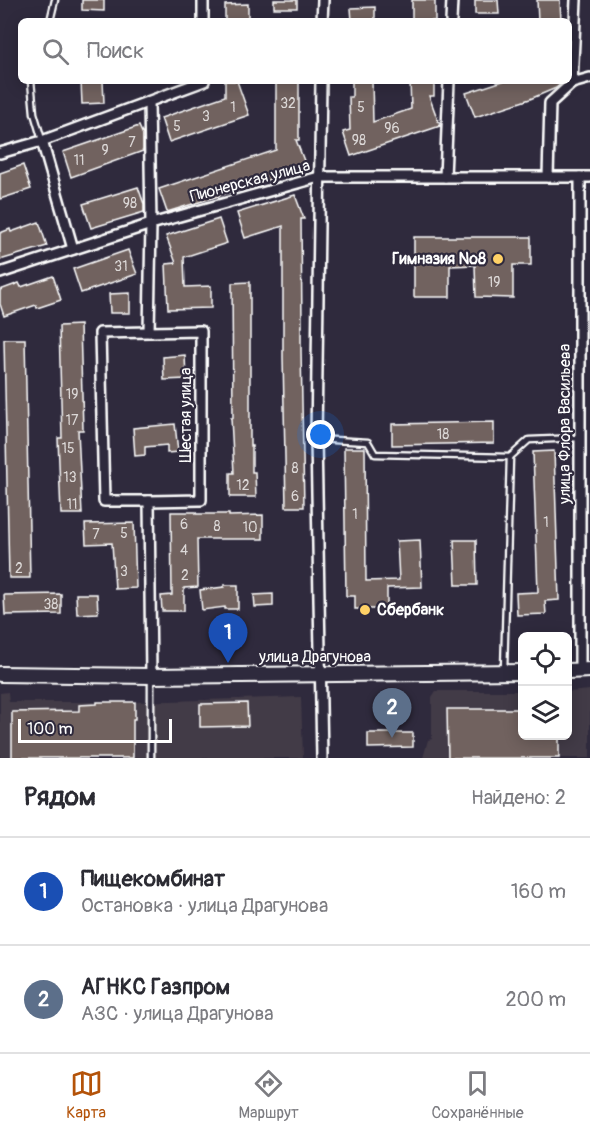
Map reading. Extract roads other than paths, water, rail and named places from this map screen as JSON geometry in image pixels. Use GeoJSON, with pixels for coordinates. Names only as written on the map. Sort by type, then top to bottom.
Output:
{"type":"FeatureCollection","features":[{"type":"Feature","properties":{"kind":"main road","name":"улица Драгунова"},"geometry":{"type":"LineString","coordinates":[[0,674],[151,676],[518,672]]}},
{"type":"Feature","properties":{"kind":"street"},"geometry":{"type":"LineString","coordinates":[[203,0],[203,18]]}},
{"type":"Feature","properties":{"kind":"street"},"geometry":{"type":"LineString","coordinates":[[322,18],[323,0]]}},
{"type":"Feature","properties":{"kind":"street"},"geometry":{"type":"LineString","coordinates":[[451,18],[452,0]]}},
{"type":"Feature","properties":{"kind":"street"},"geometry":{"type":"LineString","coordinates":[[576,0],[572,83],[590,78]]}},
{"type":"Feature","properties":{"kind":"street"},"geometry":{"type":"LineString","coordinates":[[0,153],[42,141],[198,84]]}},
{"type":"Feature","properties":{"kind":"street"},"geometry":{"type":"LineString","coordinates":[[321,84],[316,439],[322,758]]}},
{"type":"Feature","properties":{"kind":"street"},"geometry":{"type":"LineString","coordinates":[[445,177],[448,84]]}},
{"type":"Feature","properties":{"kind":"street"},"geometry":{"type":"LineString","coordinates":[[548,177],[550,103],[571,84]]}},
{"type":"Feature","properties":{"kind":"street"},"geometry":{"type":"LineString","coordinates":[[149,102],[152,224],[149,332]]}},
{"type":"Feature","properties":{"kind":"street"},"geometry":{"type":"LineString","coordinates":[[42,141],[73,249]]}},
{"type":"Feature","properties":{"kind":"street","name":"Пионерская улица"},"geometry":{"type":"LineString","coordinates":[[0,273],[152,224],[319,177],[585,177]]}},
{"type":"Feature","properties":{"kind":"street","name":"улица Флора Васильева"},"geometry":{"type":"LineString","coordinates":[[579,671],[580,438],[585,177]]}},
{"type":"Feature","properties":{"kind":"street","name":"Шестая улица"},"geometry":{"type":"LineString","coordinates":[[201,331],[201,500],[149,501],[104,501],[100,333],[201,331]]}},
{"type":"Feature","properties":{"kind":"street"},"geometry":{"type":"LineString","coordinates":[[149,501],[151,676]]}},
{"type":"Feature","properties":{"kind":"lane"},"geometry":{"type":"LineString","coordinates":[[51,18],[55,0]]}},
{"type":"Feature","properties":{"kind":"lane"},"geometry":{"type":"LineString","coordinates":[[32,84],[34,113],[42,141]]}},
{"type":"Feature","properties":{"kind":"lane"},"geometry":{"type":"LineString","coordinates":[[316,439],[368,442],[375,454],[510,457],[529,440],[580,438]]}},
{"type":"Feature","properties":{"kind":"lane"},"geometry":{"type":"LineString","coordinates":[[504,672],[510,457]]}},
{"type":"Feature","properties":{"kind":"lane"},"geometry":{"type":"LineString","coordinates":[[151,676],[151,758]]}},
{"type":"Feature","properties":{"kind":"place","name":"Гимназия №8"},"geometry":{"type":"Point","coordinates":[498,259]}},
{"type":"Feature","properties":{"kind":"place","name":"Сбербанк"},"geometry":{"type":"Point","coordinates":[365,610]}},
{"type":"Feature","properties":{"kind":"place","name":"Пищекомбинат"},"geometry":{"type":"Point","coordinates":[228,663]}},
{"type":"Feature","properties":{"kind":"place","name":"АГНКС Газпром"},"geometry":{"type":"Point","coordinates":[392,738]}}]}
